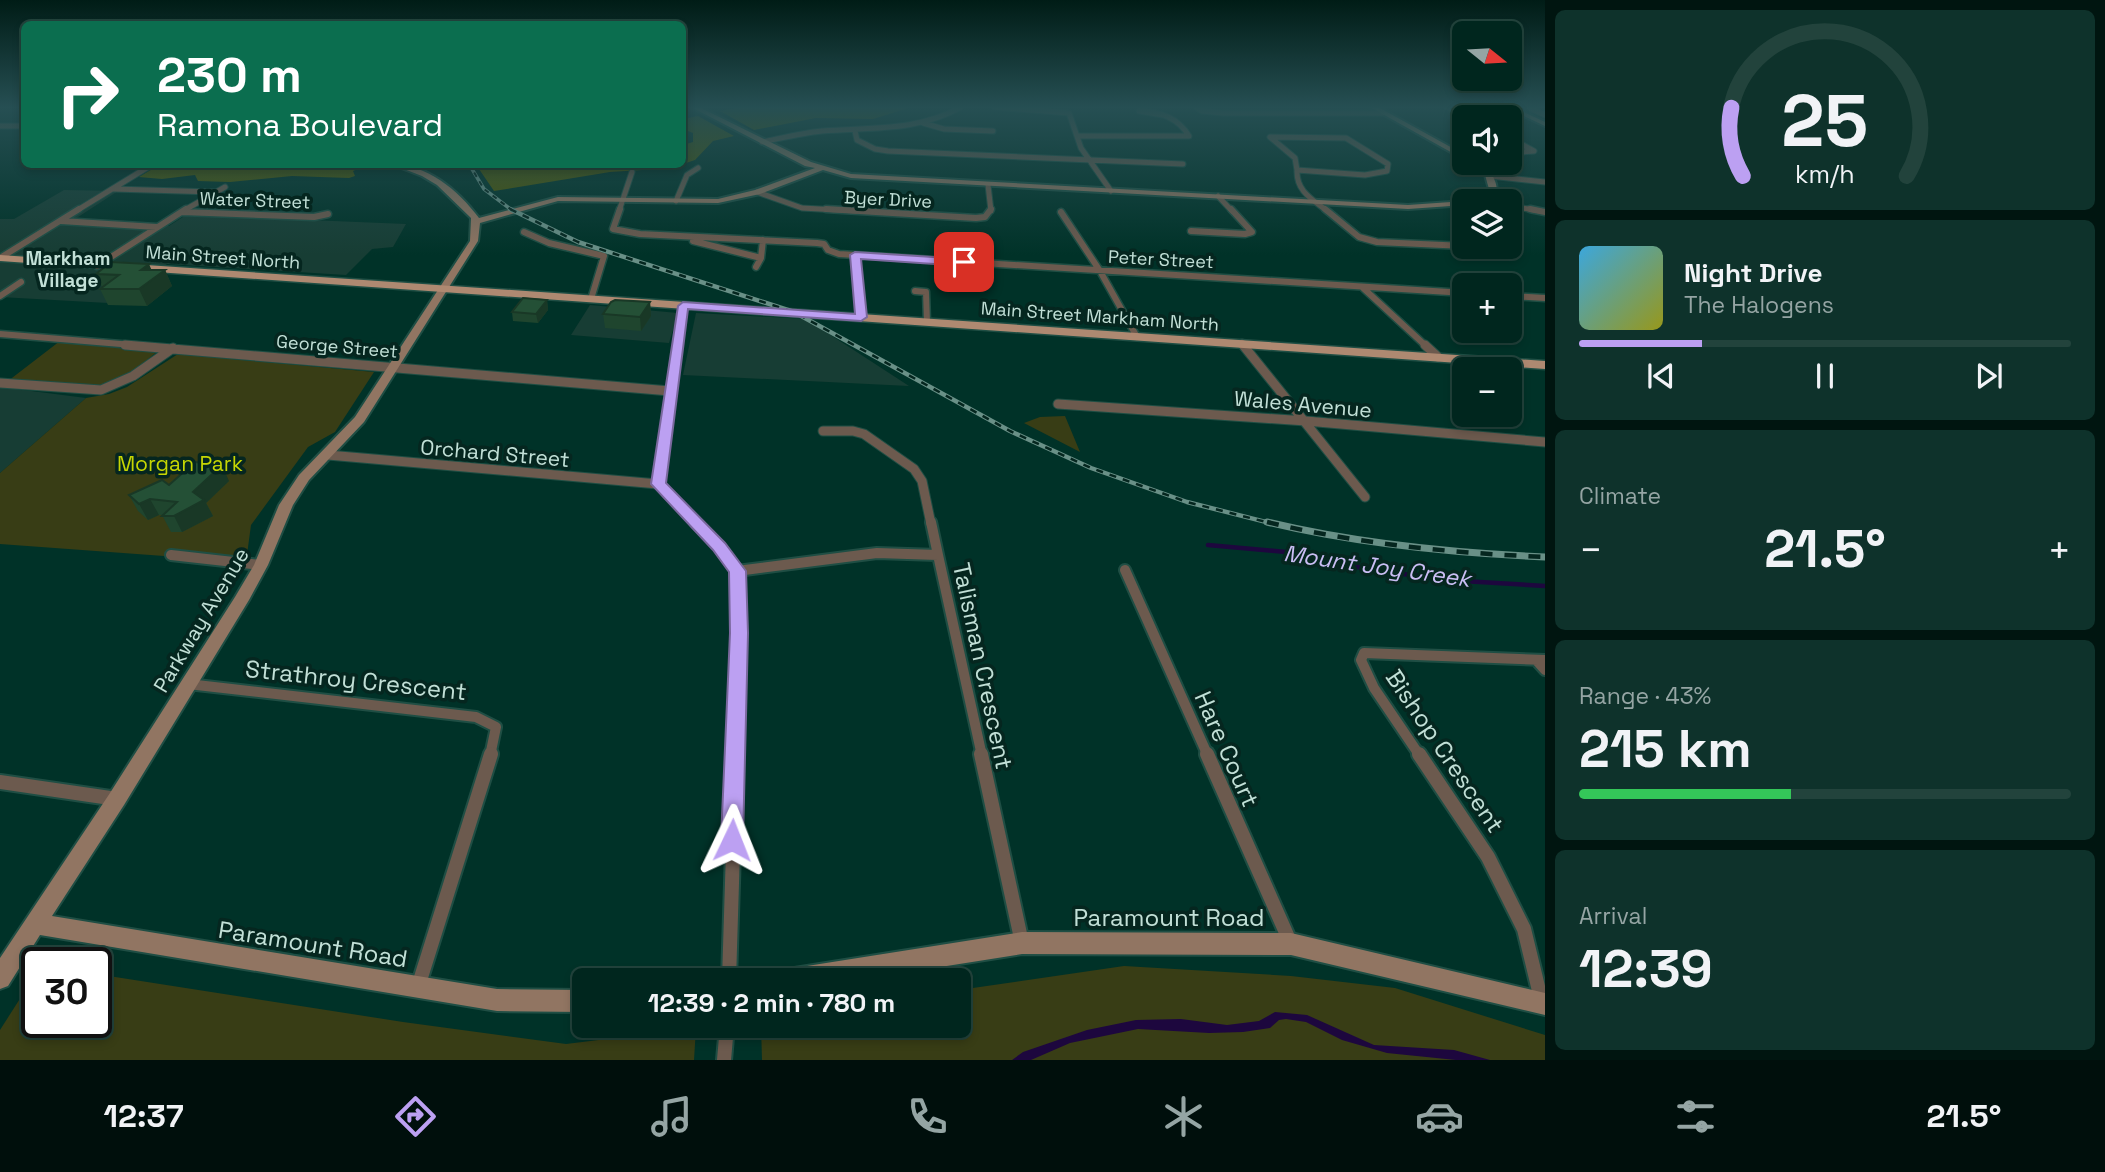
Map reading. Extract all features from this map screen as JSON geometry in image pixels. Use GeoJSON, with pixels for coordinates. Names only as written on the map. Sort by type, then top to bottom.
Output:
{"type":"FeatureCollection","features":[{"type":"Feature","properties":{"kind":"main road","name":"Main Street North"},"geometry":{"type":"LineString","coordinates":[[0,258],[443,289]]}},
{"type":"Feature","properties":{"kind":"main road","name":"Main Street Markham North"},"geometry":{"type":"LineString","coordinates":[[443,289],[1545,365]]}},
{"type":"Feature","properties":{"kind":"street"},"geometry":{"type":"LineString","coordinates":[[793,156],[820,169],[863,178],[1408,207],[1452,204]]}},
{"type":"Feature","properties":{"kind":"street"},"geometry":{"type":"LineString","coordinates":[[1015,156],[1183,164]]}},
{"type":"Feature","properties":{"kind":"street"},"geometry":{"type":"LineString","coordinates":[[1087,156],[1111,191]]}},
{"type":"Feature","properties":{"kind":"street"},"geometry":{"type":"LineString","coordinates":[[1294,156],[1297,162],[1296,184],[1359,237],[1369,240],[1452,245]]}},
{"type":"Feature","properties":{"kind":"street"},"geometry":{"type":"LineString","coordinates":[[1296,170],[1365,175],[1382,173],[1389,168],[1377,156]]}},
{"type":"Feature","properties":{"kind":"street"},"geometry":{"type":"LineString","coordinates":[[0,258],[147,168]]}},
{"type":"Feature","properties":{"kind":"street"},"geometry":{"type":"LineString","coordinates":[[406,168],[425,174],[440,183],[476,221],[558,199],[718,201],[757,192],[820,169]]}},
{"type":"Feature","properties":{"kind":"street"},"geometry":{"type":"LineString","coordinates":[[676,201],[687,175],[698,168]]}},
{"type":"Feature","properties":{"kind":"street"},"geometry":{"type":"LineString","coordinates":[[632,172],[613,229],[674,236],[761,258]]}},
{"type":"Feature","properties":{"kind":"street"},"geometry":{"type":"LineString","coordinates":[[1493,189],[1490,176],[1545,182]]}},
{"type":"Feature","properties":{"kind":"street","name":"Byer Drive"},"geometry":{"type":"LineString","coordinates":[[757,192],[802,208],[976,218],[985,217],[990,212],[988,185]]}},
{"type":"Feature","properties":{"kind":"street"},"geometry":{"type":"LineString","coordinates":[[97,266],[156,227],[225,187]]}},
{"type":"Feature","properties":{"kind":"street"},"geometry":{"type":"LineString","coordinates":[[114,189],[214,192]]}},
{"type":"Feature","properties":{"kind":"street"},"geometry":{"type":"LineString","coordinates":[[1191,231],[1245,234],[1252,232],[1218,196]]}},
{"type":"Feature","properties":{"kind":"street"},"geometry":{"type":"LineString","coordinates":[[1522,208],[1545,212]]}},
{"type":"Feature","properties":{"kind":"street","name":"Water Street"},"geometry":{"type":"LineString","coordinates":[[182,212],[314,217],[328,214]]}},
{"type":"Feature","properties":{"kind":"street"},"geometry":{"type":"LineString","coordinates":[[1060,212],[1100,271],[1137,337]]}},
{"type":"Feature","properties":{"kind":"street"},"geometry":{"type":"LineString","coordinates":[[60,221],[156,227]]}},
{"type":"Feature","properties":{"kind":"street","name":"Parkway Avenue"},"geometry":{"type":"LineString","coordinates":[[0,978],[117,799],[261,565],[286,505],[304,478],[360,419],[469,250],[476,236],[476,221]]}},
{"type":"Feature","properties":{"kind":"street"},"geometry":{"type":"LineString","coordinates":[[524,232],[549,243],[604,256],[591,299]]}},
{"type":"Feature","properties":{"kind":"street","name":"Peter Street"},"geometry":{"type":"LineString","coordinates":[[674,236],[824,244],[832,252],[855,255],[1452,292]]}},
{"type":"Feature","properties":{"kind":"street"},"geometry":{"type":"LineString","coordinates":[[756,267],[761,258],[763,240]]}},
{"type":"Feature","properties":{"kind":"street"},"geometry":{"type":"LineString","coordinates":[[855,255],[861,317]]}},
{"type":"Feature","properties":{"kind":"street"},"geometry":{"type":"LineString","coordinates":[[0,296],[20,282]]}},
{"type":"Feature","properties":{"kind":"street"},"geometry":{"type":"LineString","coordinates":[[1362,287],[1438,357]]}},
{"type":"Feature","properties":{"kind":"street"},"geometry":{"type":"LineString","coordinates":[[915,291],[926,292],[927,321]]}},
{"type":"Feature","properties":{"kind":"street"},"geometry":{"type":"LineString","coordinates":[[1522,297],[1545,298]]}},
{"type":"Feature","properties":{"kind":"street"},"geometry":{"type":"LineString","coordinates":[[683,306],[658,484],[719,546],[737,571],[739,633],[729,968]]}},
{"type":"Feature","properties":{"kind":"street","name":"George Street"},"geometry":{"type":"LineString","coordinates":[[0,334],[670,391]]}},
{"type":"Feature","properties":{"kind":"street"},"geometry":{"type":"LineString","coordinates":[[1242,343],[1365,496]]}},
{"type":"Feature","properties":{"kind":"street"},"geometry":{"type":"LineString","coordinates":[[0,383],[101,390],[133,376],[173,347]]}},
{"type":"Feature","properties":{"kind":"street","name":"Wales Avenue"},"geometry":{"type":"LineString","coordinates":[[1058,404],[1306,421],[1545,442]]}},
{"type":"Feature","properties":{"kind":"street"},"geometry":{"type":"LineString","coordinates":[[823,431],[853,431],[864,434],[914,469],[922,481],[938,555]]}},
{"type":"Feature","properties":{"kind":"street","name":"Orchard Street"},"geometry":{"type":"LineString","coordinates":[[328,455],[658,484]]}},
{"type":"Feature","properties":{"kind":"street","name":"Talisman Crescent"},"geometry":{"type":"LineString","coordinates":[[737,571],[877,554],[938,555],[1022,943]]}},
{"type":"Feature","properties":{"kind":"street"},"geometry":{"type":"LineString","coordinates":[[171,555],[261,565]]}},
{"type":"Feature","properties":{"kind":"street","name":"Hare Court"},"geometry":{"type":"LineString","coordinates":[[1125,570],[1291,944]]}},
{"type":"Feature","properties":{"kind":"street","name":"Bishop Crescent"},"geometry":{"type":"LineString","coordinates":[[1540,660],[1364,653],[1361,660],[1374,688],[1423,758],[1501,881],[1524,929],[1544,1004]]}},
{"type":"Feature","properties":{"kind":"street"},"geometry":{"type":"LineString","coordinates":[[1540,660],[1545,670]]}},
{"type":"Feature","properties":{"kind":"street","name":"Strathroy Crescent"},"geometry":{"type":"LineString","coordinates":[[188,684],[476,717],[496,727],[492,751],[417,988]]}},
{"type":"Feature","properties":{"kind":"street"},"geometry":{"type":"LineString","coordinates":[[0,782],[117,799]]}},
{"type":"Feature","properties":{"kind":"street","name":"Paramount Road"},"geometry":{"type":"LineString","coordinates":[[35,924],[497,1000],[572,1001]]}},
{"type":"Feature","properties":{"kind":"street","name":"Paramount Road"},"geometry":{"type":"LineString","coordinates":[[864,968],[1022,943],[1291,944],[1544,1004]]}},
{"type":"Feature","properties":{"kind":"street"},"geometry":{"type":"LineString","coordinates":[[724,1060],[726,1038]]}},
{"type":"Feature","properties":{"kind":"shaded area"},"geometry":{"type":"Polygon","coordinates":[[[64,190],[118,191],[75,219],[169,226],[186,215],[406,224],[393,247],[372,249],[346,275],[167,264],[108,303],[0,297],[0,219],[14,219],[64,190]]]}},
{"type":"Feature","properties":{"kind":"shaded area"},"geometry":{"type":"Polygon","coordinates":[[[590,305],[678,313],[669,343],[571,335],[590,305]]]}},
{"type":"Feature","properties":{"kind":"shaded area"},"geometry":{"type":"Polygon","coordinates":[[[696,313],[806,319],[909,386],[683,375],[696,313]]]}},
{"type":"Feature","properties":{"kind":"shaded area"},"geometry":{"type":"Polygon","coordinates":[[[0,387],[86,398],[0,473],[0,387]]]}},
{"type":"Feature","properties":{"kind":"shaded area"},"geometry":{"type":"Polygon","coordinates":[[[1275,1012],[1307,1015],[1374,1045],[1454,1050],[1490,1060],[1456,1060],[1387,1053],[1342,1040],[1306,1022],[1286,1019],[1279,1020],[1270,1028],[1243,1032],[1138,1029],[1070,1043],[1031,1060],[1012,1060],[1023,1052],[1087,1030],[1136,1020],[1181,1019],[1227,1025],[1259,1021],[1275,1012]]]}},
{"type":"Feature","properties":{"kind":"green space"},"geometry":{"type":"Polygon","coordinates":[[[686,156],[698,156],[686,163],[686,156]]]}},
{"type":"Feature","properties":{"kind":"green space"},"geometry":{"type":"Polygon","coordinates":[[[154,168],[360,168],[353,171],[355,176],[349,178],[292,176],[230,182],[198,181],[195,175],[162,179],[139,177],[154,168]]]}},
{"type":"Feature","properties":{"kind":"green space"},"geometry":{"type":"Polygon","coordinates":[[[644,168],[494,191],[479,169],[540,170],[644,168]]]}},
{"type":"Feature","properties":{"kind":"green space"},"geometry":{"type":"Polygon","coordinates":[[[60,341],[159,350],[123,380],[95,388],[8,381],[60,341]]]}},
{"type":"Feature","properties":{"kind":"green space","name":"Morgan Park"},"geometry":{"type":"Polygon","coordinates":[[[178,354],[374,372],[335,432],[308,447],[251,525],[246,562],[0,544],[0,473],[86,398],[127,387],[178,354]]]}},
{"type":"Feature","properties":{"kind":"green space"},"geometry":{"type":"Polygon","coordinates":[[[1065,416],[1080,452],[1024,423],[1040,417],[1065,416]]]}},
{"type":"Feature","properties":{"kind":"green space"},"geometry":{"type":"Polygon","coordinates":[[[1124,966],[1291,976],[1395,988],[1545,1035],[1545,1060],[762,1060],[761,1038],[971,1038],[971,988],[1124,966]]]}},
{"type":"Feature","properties":{"kind":"green space"},"geometry":{"type":"Polygon","coordinates":[[[112,977],[403,1022],[566,1044],[615,1038],[695,1038],[694,1060],[0,1060],[0,1030],[21,997],[21,1038],[112,1038],[112,977]]]}},
{"type":"Feature","properties":{"kind":"building"},"geometry":{"type":"Polygon","coordinates":[[[111,262],[149,264],[141,270],[165,270],[139,289],[100,289],[119,275],[96,274],[111,262]]]}},
{"type":"Feature","properties":{"kind":"building"},"geometry":{"type":"Polygon","coordinates":[[[523,298],[547,300],[536,314],[512,312],[523,298]]]}},
{"type":"Feature","properties":{"kind":"building"},"geometry":{"type":"Polygon","coordinates":[[[615,300],[650,302],[640,317],[603,314],[615,300]]]}},
{"type":"Feature","properties":{"kind":"building"},"geometry":{"type":"Polygon","coordinates":[[[195,462],[222,465],[193,492],[204,500],[174,516],[162,516],[177,502],[150,499],[139,504],[129,495],[162,480],[169,485],[195,462]]]}},
{"type":"Feature","properties":{"kind":"waterway","name":"Mount Joy Creek"},"geometry":{"type":"LineString","coordinates":[[1208,545],[1286,552],[1377,571],[1463,581],[1545,586]]}},
{"type":"Feature","properties":{"kind":"railway"},"geometry":{"type":"LineString","coordinates":[[471,168],[484,189],[511,209]]}},
{"type":"Feature","properties":{"kind":"railway"},"geometry":{"type":"LineString","coordinates":[[511,209],[578,242],[794,312],[1010,431],[1091,468],[1187,502],[1274,524]]}},
{"type":"Feature","properties":{"kind":"railway"},"geometry":{"type":"LineString","coordinates":[[1267,522],[1405,546],[1545,557]]}},
{"type":"Feature","properties":{"kind":"district","name":"Markham Village"},"geometry":{"type":"Point","coordinates":[68,269]}},
{"type":"Feature","properties":{"kind":"route"},"geometry":{"type":"LineString","coordinates":[[732,840],[739,633],[737,571],[719,546],[665,488],[658,484],[683,306],[861,317],[855,255],[964,262]]}}]}
